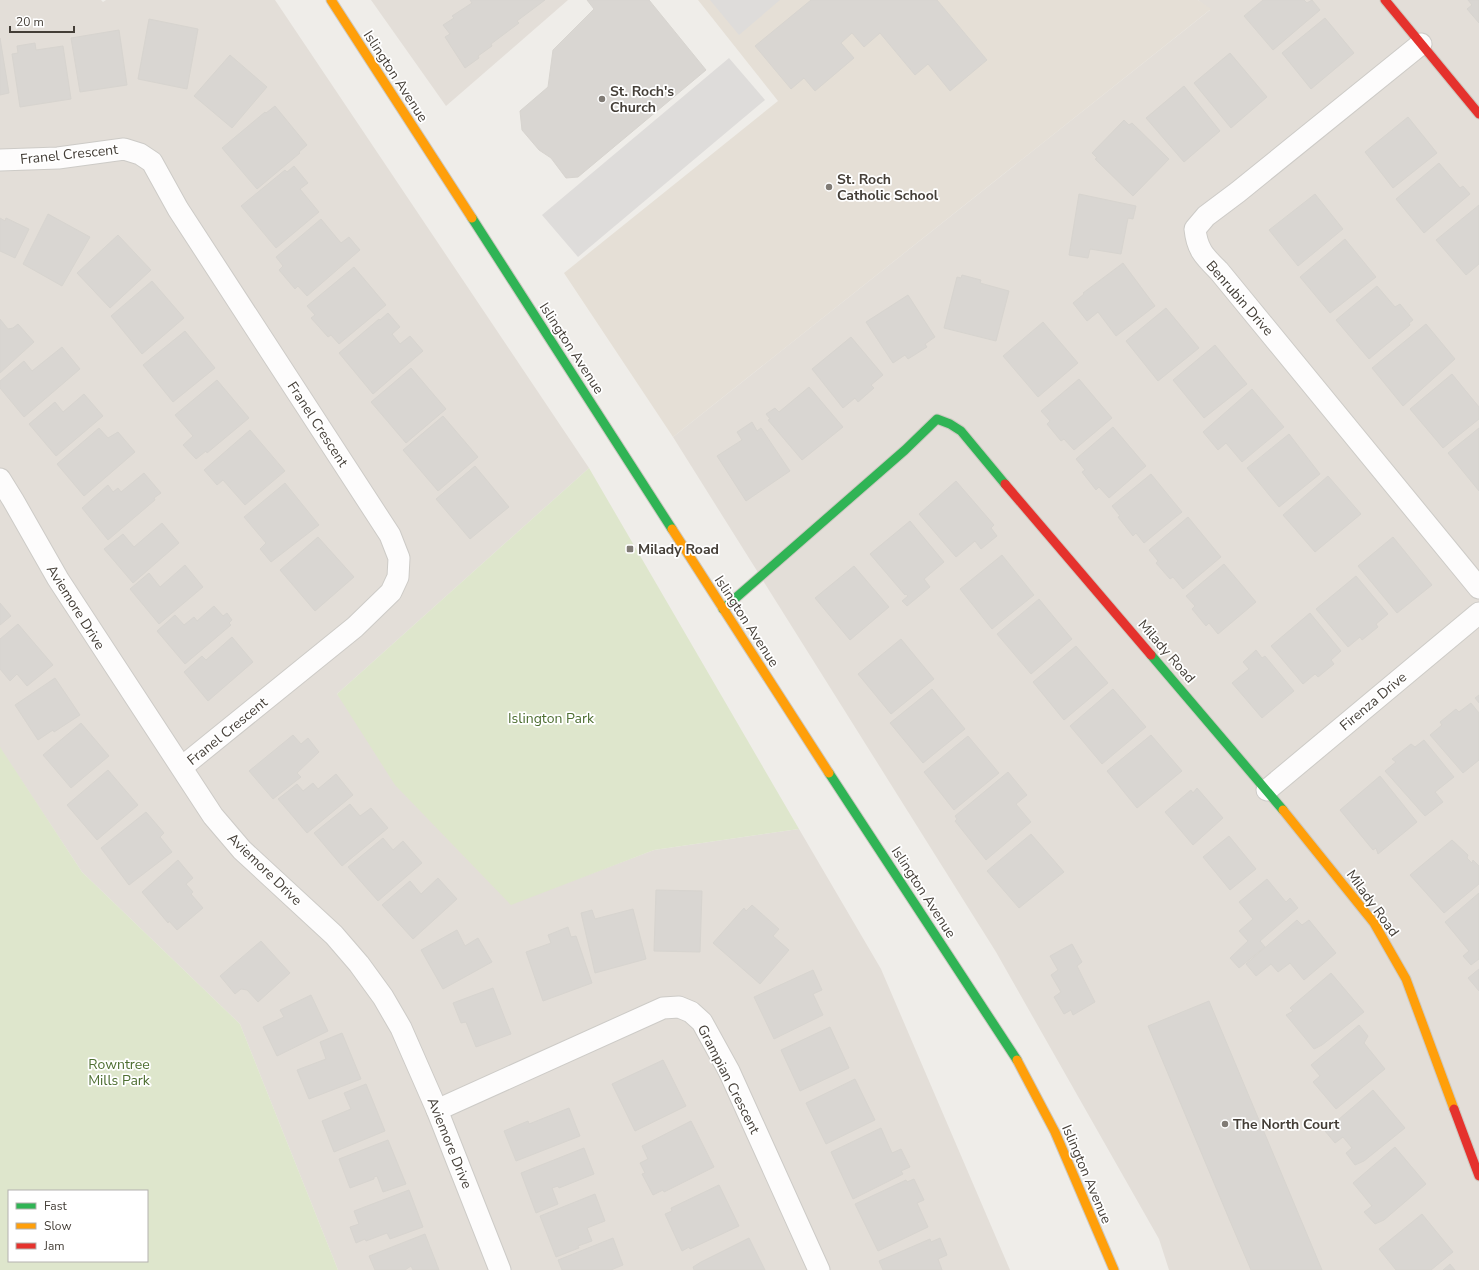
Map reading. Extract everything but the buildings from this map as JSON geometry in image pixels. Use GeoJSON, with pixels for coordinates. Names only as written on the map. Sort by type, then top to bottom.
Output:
{"type":"FeatureCollection","features":[{"type":"Feature","properties":{"kind":"main road","name":"Islington Avenue"},"geometry":{"type":"LineString","coordinates":[[331,0],[723,609],[979,1004],[1012,1051],[1055,1132],[1114,1270]]}},
{"type":"Feature","properties":{"kind":"main road"},"geometry":{"type":"LineString","coordinates":[[1384,0],[1479,114]]}},
{"type":"Feature","properties":{"kind":"main road","name":"Milady Road"},"geometry":{"type":"LineString","coordinates":[[723,609],[905,450],[937,419],[948,421],[968,437],[984,459],[1267,790],[1374,923],[1406,979],[1479,1176]]}},
{"type":"Feature","properties":{"kind":"street","name":"Benrubin Drive"},"geometry":{"type":"LineString","coordinates":[[1421,44],[1238,192],[1206,216],[1196,229],[1197,242],[1205,257],[1219,271],[1479,588]]}},
{"type":"Feature","properties":{"kind":"street","name":"Franel Crescent"},"geometry":{"type":"LineString","coordinates":[[0,160],[58,158],[124,148],[140,154],[152,162],[178,209],[390,536],[399,558],[398,577],[391,592],[355,627],[182,767]]}},
{"type":"Feature","properties":{"kind":"street","name":"Aviemore Drive"},"geometry":{"type":"LineString","coordinates":[[0,479],[14,500],[58,580],[213,816],[242,850],[318,920],[359,964],[383,997],[401,1028],[437,1110],[500,1270]]}},
{"type":"Feature","properties":{"kind":"street","name":"Firenza Drive"},"geometry":{"type":"LineString","coordinates":[[1267,790],[1479,613]]}},
{"type":"Feature","properties":{"kind":"street","name":"Grampian Crescent"},"geometry":{"type":"LineString","coordinates":[[437,1110],[663,1008],[679,1008],[691,1012],[702,1022],[729,1071],[818,1270]]}},
{"type":"Feature","properties":{"kind":"shaded area"},"geometry":{"type":"Polygon","coordinates":[[[0,0],[101,0],[103,2],[106,0],[275,0],[589,468],[337,694],[511,904],[654,850],[799,829],[881,969],[1010,1270],[338,1270],[240,1024],[82,872],[0,748],[0,0]]]}},
{"type":"Feature","properties":{"kind":"shaded area"},"geometry":{"type":"Polygon","coordinates":[[[371,0],[568,0],[446,106],[371,0]]]}},
{"type":"Feature","properties":{"kind":"shaded area","name":"St. Roch Catholic School"},"geometry":{"type":"Polygon","coordinates":[[[698,0],[1198,0],[1211,9],[673,437],[564,273],[778,101],[698,0]]]}},
{"type":"Feature","properties":{"kind":"shaded area"},"geometry":{"type":"Polygon","coordinates":[[[710,0],[780,0],[739,35],[710,0]]]}},
{"type":"Feature","properties":{"kind":"shaded area"},"geometry":{"type":"Polygon","coordinates":[[[1198,0],[1479,0],[1479,1270],[1169,1270],[1159,1239],[996,952],[673,437],[1210,10],[1198,0]]]}},
{"type":"Feature","properties":{"kind":"shaded area"},"geometry":{"type":"Polygon","coordinates":[[[729,58],[765,100],[578,257],[542,215],[729,58]]]}},
{"type":"Feature","properties":{"kind":"green space","name":"Islington Park"},"geometry":{"type":"Polygon","coordinates":[[[589,468],[799,829],[654,850],[511,905],[395,785],[337,694],[589,468]]]}},
{"type":"Feature","properties":{"kind":"green space","name":"Rowntree Mills Park"},"geometry":{"type":"Polygon","coordinates":[[[0,747],[82,872],[240,1024],[338,1270],[0,1270],[0,747]]]}},
{"type":"Feature","properties":{"kind":"traffic: fast"},"geometry":{"type":"LineString","coordinates":[[472,218],[672,529]]}},
{"type":"Feature","properties":{"kind":"traffic: fast"},"geometry":{"type":"LineString","coordinates":[[723,609],[905,450],[937,419],[950,424],[961,431],[1005,484]]}},
{"type":"Feature","properties":{"kind":"traffic: fast"},"geometry":{"type":"LineString","coordinates":[[1151,655],[1283,810]]}},
{"type":"Feature","properties":{"kind":"traffic: fast"},"geometry":{"type":"LineString","coordinates":[[829,773],[1017,1060]]}},
{"type":"Feature","properties":{"kind":"traffic: slow"},"geometry":{"type":"LineString","coordinates":[[331,0],[472,218]]}},
{"type":"Feature","properties":{"kind":"traffic: slow"},"geometry":{"type":"LineString","coordinates":[[672,529],[829,773]]}},
{"type":"Feature","properties":{"kind":"traffic: slow"},"geometry":{"type":"LineString","coordinates":[[1283,810],[1374,923],[1406,979],[1454,1109]]}},
{"type":"Feature","properties":{"kind":"traffic: slow"},"geometry":{"type":"LineString","coordinates":[[1017,1060],[1055,1132],[1114,1270]]}},
{"type":"Feature","properties":{"kind":"traffic: jam"},"geometry":{"type":"LineString","coordinates":[[1385,0],[1479,114]]}},
{"type":"Feature","properties":{"kind":"traffic: jam"},"geometry":{"type":"LineString","coordinates":[[1005,484],[1151,655]]}},
{"type":"Feature","properties":{"kind":"traffic: jam"},"geometry":{"type":"LineString","coordinates":[[1454,1109],[1479,1176]]}},
{"type":"Feature","properties":{"kind":"place","name":"St. Roch's Church"},"geometry":{"type":"Point","coordinates":[602,99]}},
{"type":"Feature","properties":{"kind":"place","name":"St. Roch Catholic School"},"geometry":{"type":"Point","coordinates":[829,187]}},
{"type":"Feature","properties":{"kind":"place","name":"Milady Road"},"geometry":{"type":"Point","coordinates":[630,549]}},
{"type":"Feature","properties":{"kind":"place","name":"The North Court"},"geometry":{"type":"Point","coordinates":[1225,1124]}}]}
